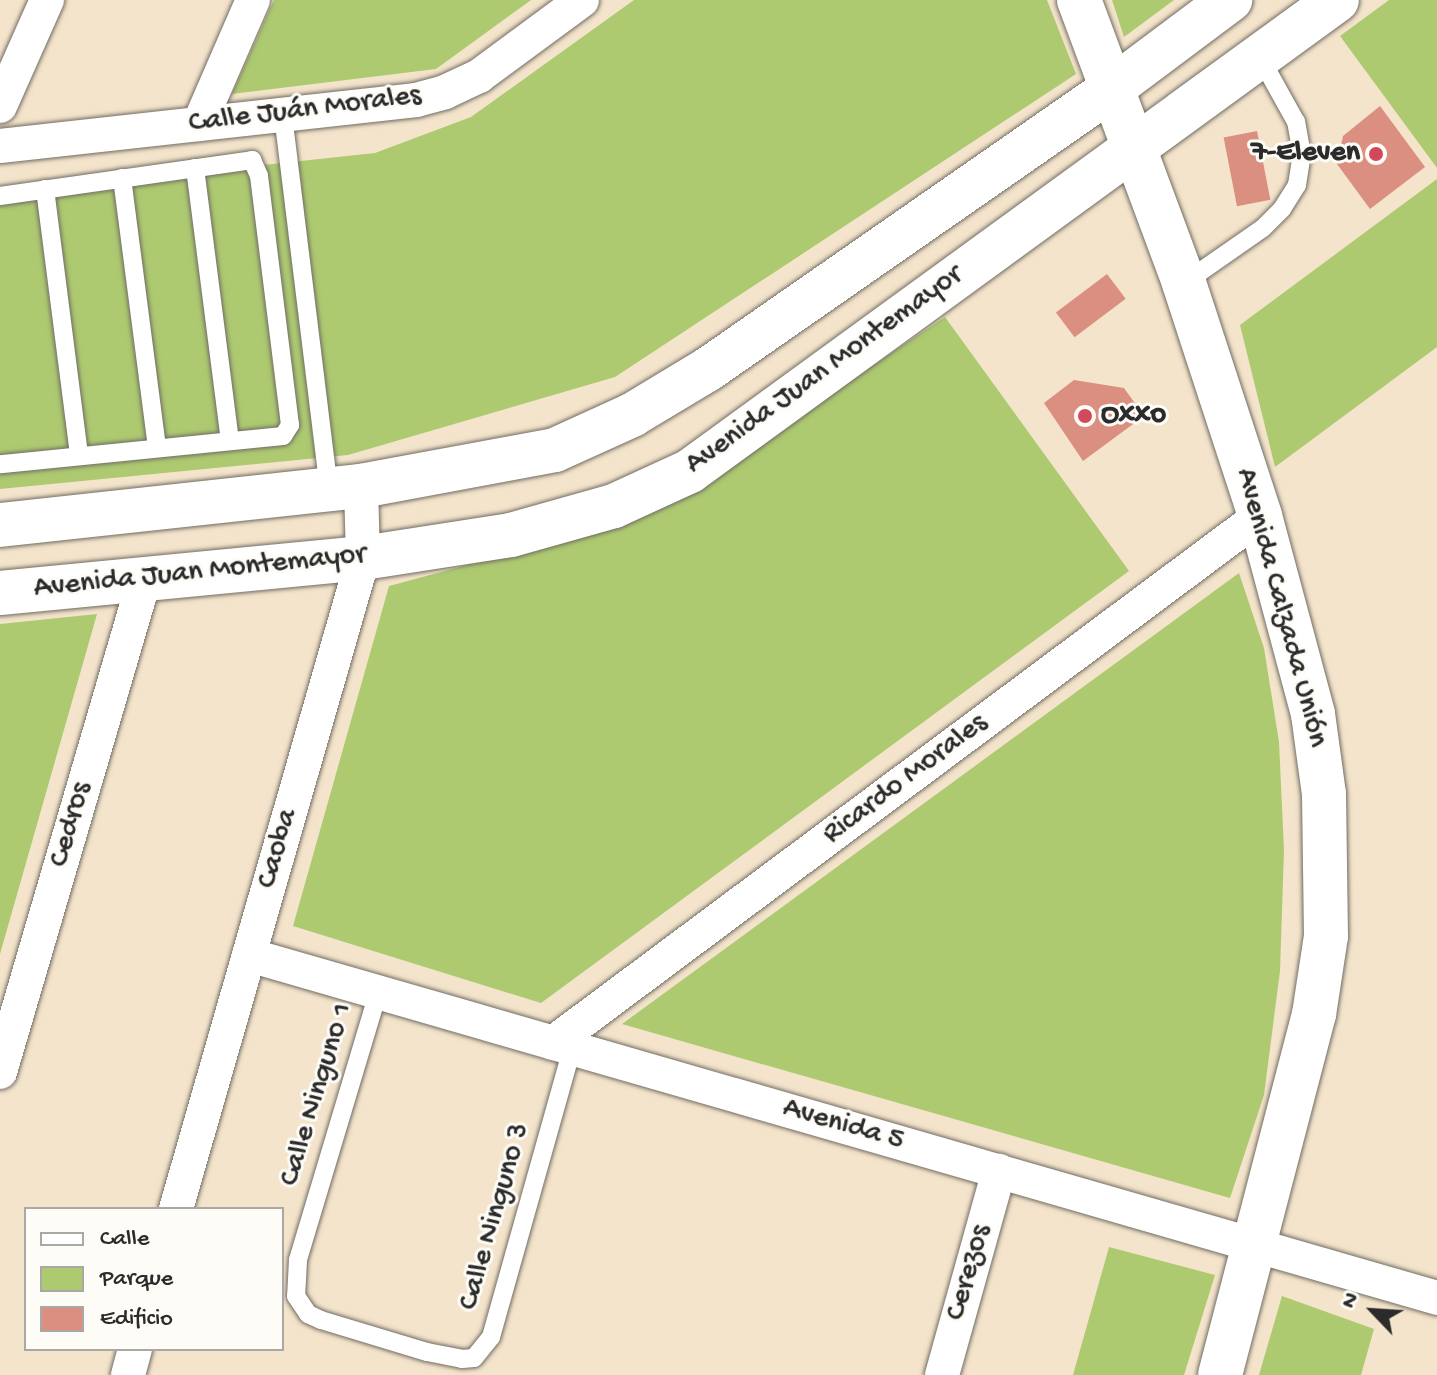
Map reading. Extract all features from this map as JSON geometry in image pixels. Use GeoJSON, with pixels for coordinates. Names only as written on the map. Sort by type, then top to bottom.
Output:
{"type":"FeatureCollection","features":[{"type":"Feature","properties":{"kind":"street"},"geometry":{"type":"LineString","coordinates":[[0,106],[47,0]]}},
{"type":"Feature","properties":{"kind":"street"},"geometry":{"type":"LineString","coordinates":[[199,124],[253,0]]}},
{"type":"Feature","properties":{"kind":"street","name":"Calle Juán Morales"},"geometry":{"type":"LineString","coordinates":[[0,146],[416,100],[445,92],[479,76],[582,0]]}},
{"type":"Feature","properties":{"kind":"street","name":"Avenida Calzada Unión"},"geometry":{"type":"LineString","coordinates":[[1079,0],[1184,283],[1260,516],[1313,714],[1324,794],[1326,936],[1314,1014],[1220,1375]]}},
{"type":"Feature","properties":{"kind":"street"},"geometry":{"type":"LineString","coordinates":[[0,525],[345,488],[555,450],[632,415],[707,370],[1111,89],[1230,0]]}},
{"type":"Feature","properties":{"kind":"street","name":"Avenida Juan Montemayor"},"geometry":{"type":"LineString","coordinates":[[0,593],[363,558],[511,535],[614,506],[690,471],[1337,0]]}},
{"type":"Feature","properties":{"kind":"street","name":"Caoba"},"geometry":{"type":"LineString","coordinates":[[177,1207],[363,558],[345,488]]}},
{"type":"Feature","properties":{"kind":"street","name":"Ricardo Morales"},"geometry":{"type":"LineString","coordinates":[[562,1046],[1260,516]]}},
{"type":"Feature","properties":{"kind":"street","name":"Cedros"},"geometry":{"type":"LineString","coordinates":[[0,1072],[145,577]]}},
{"type":"Feature","properties":{"kind":"street","name":"Avenida 5"},"geometry":{"type":"LineString","coordinates":[[249,955],[1437,1298]]}},
{"type":"Feature","properties":{"kind":"street","name":"Cerezos"},"geometry":{"type":"LineString","coordinates":[[942,1375],[999,1171]]}},
{"type":"Feature","properties":{"kind":"street"},"geometry":{"type":"LineString","coordinates":[[128,1375],[134,1351]]}},
{"type":"Feature","properties":{"kind":"lane"},"geometry":{"type":"LineString","coordinates":[[1184,283],[1263,228],[1282,209],[1297,185],[1302,155],[1296,122],[1260,57]]}},
{"type":"Feature","properties":{"kind":"lane"},"geometry":{"type":"LineString","coordinates":[[283,115],[345,488]]}},
{"type":"Feature","properties":{"kind":"lane"},"geometry":{"type":"LineString","coordinates":[[0,196],[252,160],[259,176],[290,425],[283,436],[0,464]]}},
{"type":"Feature","properties":{"kind":"lane"},"geometry":{"type":"LineString","coordinates":[[195,168],[230,441]]}},
{"type":"Feature","properties":{"kind":"lane"},"geometry":{"type":"LineString","coordinates":[[122,178],[157,448]]}},
{"type":"Feature","properties":{"kind":"lane"},"geometry":{"type":"LineString","coordinates":[[45,189],[79,456]]}},
{"type":"Feature","properties":{"kind":"lane","name":"Calle Ninguno 1"},"geometry":{"type":"LineString","coordinates":[[378,993],[298,1260],[296,1296],[308,1314],[427,1352]]}},
{"type":"Feature","properties":{"kind":"lane","name":"Calle Ninguno 3"},"geometry":{"type":"LineString","coordinates":[[427,1352],[462,1359],[474,1358],[491,1337],[562,1087],[562,1046]]}},
{"type":"Feature","properties":{"kind":"green space"},"geometry":{"type":"Polygon","coordinates":[[[274,0],[531,0],[436,69],[232,94],[274,0]]]}},
{"type":"Feature","properties":{"kind":"green space"},"geometry":{"type":"Polygon","coordinates":[[[634,0],[1047,0],[1076,74],[615,377],[348,455],[0,489],[0,193],[375,153],[471,117],[634,0]]]}},
{"type":"Feature","properties":{"kind":"green space"},"geometry":{"type":"Polygon","coordinates":[[[1112,0],[1174,0],[1124,37],[1112,0]]]}},
{"type":"Feature","properties":{"kind":"green space"},"geometry":{"type":"Polygon","coordinates":[[[1389,0],[1437,0],[1437,168],[1340,36],[1389,0]]]}},
{"type":"Feature","properties":{"kind":"green space"},"geometry":{"type":"Polygon","coordinates":[[[1437,179],[1437,347],[1275,467],[1240,325],[1437,179]]]}},
{"type":"Feature","properties":{"kind":"green space"},"geometry":{"type":"Polygon","coordinates":[[[945,317],[1129,571],[541,1003],[293,926],[389,586],[627,522],[748,449],[945,317]]]}},
{"type":"Feature","properties":{"kind":"green space"},"geometry":{"type":"Polygon","coordinates":[[[1239,573],[1264,648],[1279,742],[1284,850],[1280,971],[1264,1095],[1230,1198],[622,1024],[1239,573]]]}},
{"type":"Feature","properties":{"kind":"green space"},"geometry":{"type":"Polygon","coordinates":[[[97,614],[0,954],[0,624],[97,614]]]}},
{"type":"Feature","properties":{"kind":"green space"},"geometry":{"type":"Polygon","coordinates":[[[1109,1247],[1215,1275],[1184,1375],[1073,1375],[1109,1247]]]}},
{"type":"Feature","properties":{"kind":"green space"},"geometry":{"type":"Polygon","coordinates":[[[1282,1296],[1374,1329],[1361,1375],[1259,1375],[1282,1296]]]}},
{"type":"Feature","properties":{"kind":"building"},"geometry":{"type":"Polygon","coordinates":[[[1380,106],[1425,167],[1370,209],[1337,164],[1343,136],[1380,106]]]}},
{"type":"Feature","properties":{"kind":"building","name":"7-Eleven"},"geometry":{"type":"Polygon","coordinates":[[[1257,131],[1270,200],[1237,206],[1224,137],[1257,131]]]}},
{"type":"Feature","properties":{"kind":"building"},"geometry":{"type":"Polygon","coordinates":[[[1107,274],[1126,299],[1075,337],[1056,313],[1107,274]]]}},
{"type":"Feature","properties":{"kind":"building"},"geometry":{"type":"Polygon","coordinates":[[[1074,380],[1124,388],[1144,416],[1083,461],[1044,403],[1074,380]]]}},
{"type":"Feature","properties":{"kind":"place","name":"7-Eleven"},"geometry":{"type":"Point","coordinates":[1376,154]}},
{"type":"Feature","properties":{"kind":"place","name":"Oxxo"},"geometry":{"type":"Point","coordinates":[1085,416]}}]}
